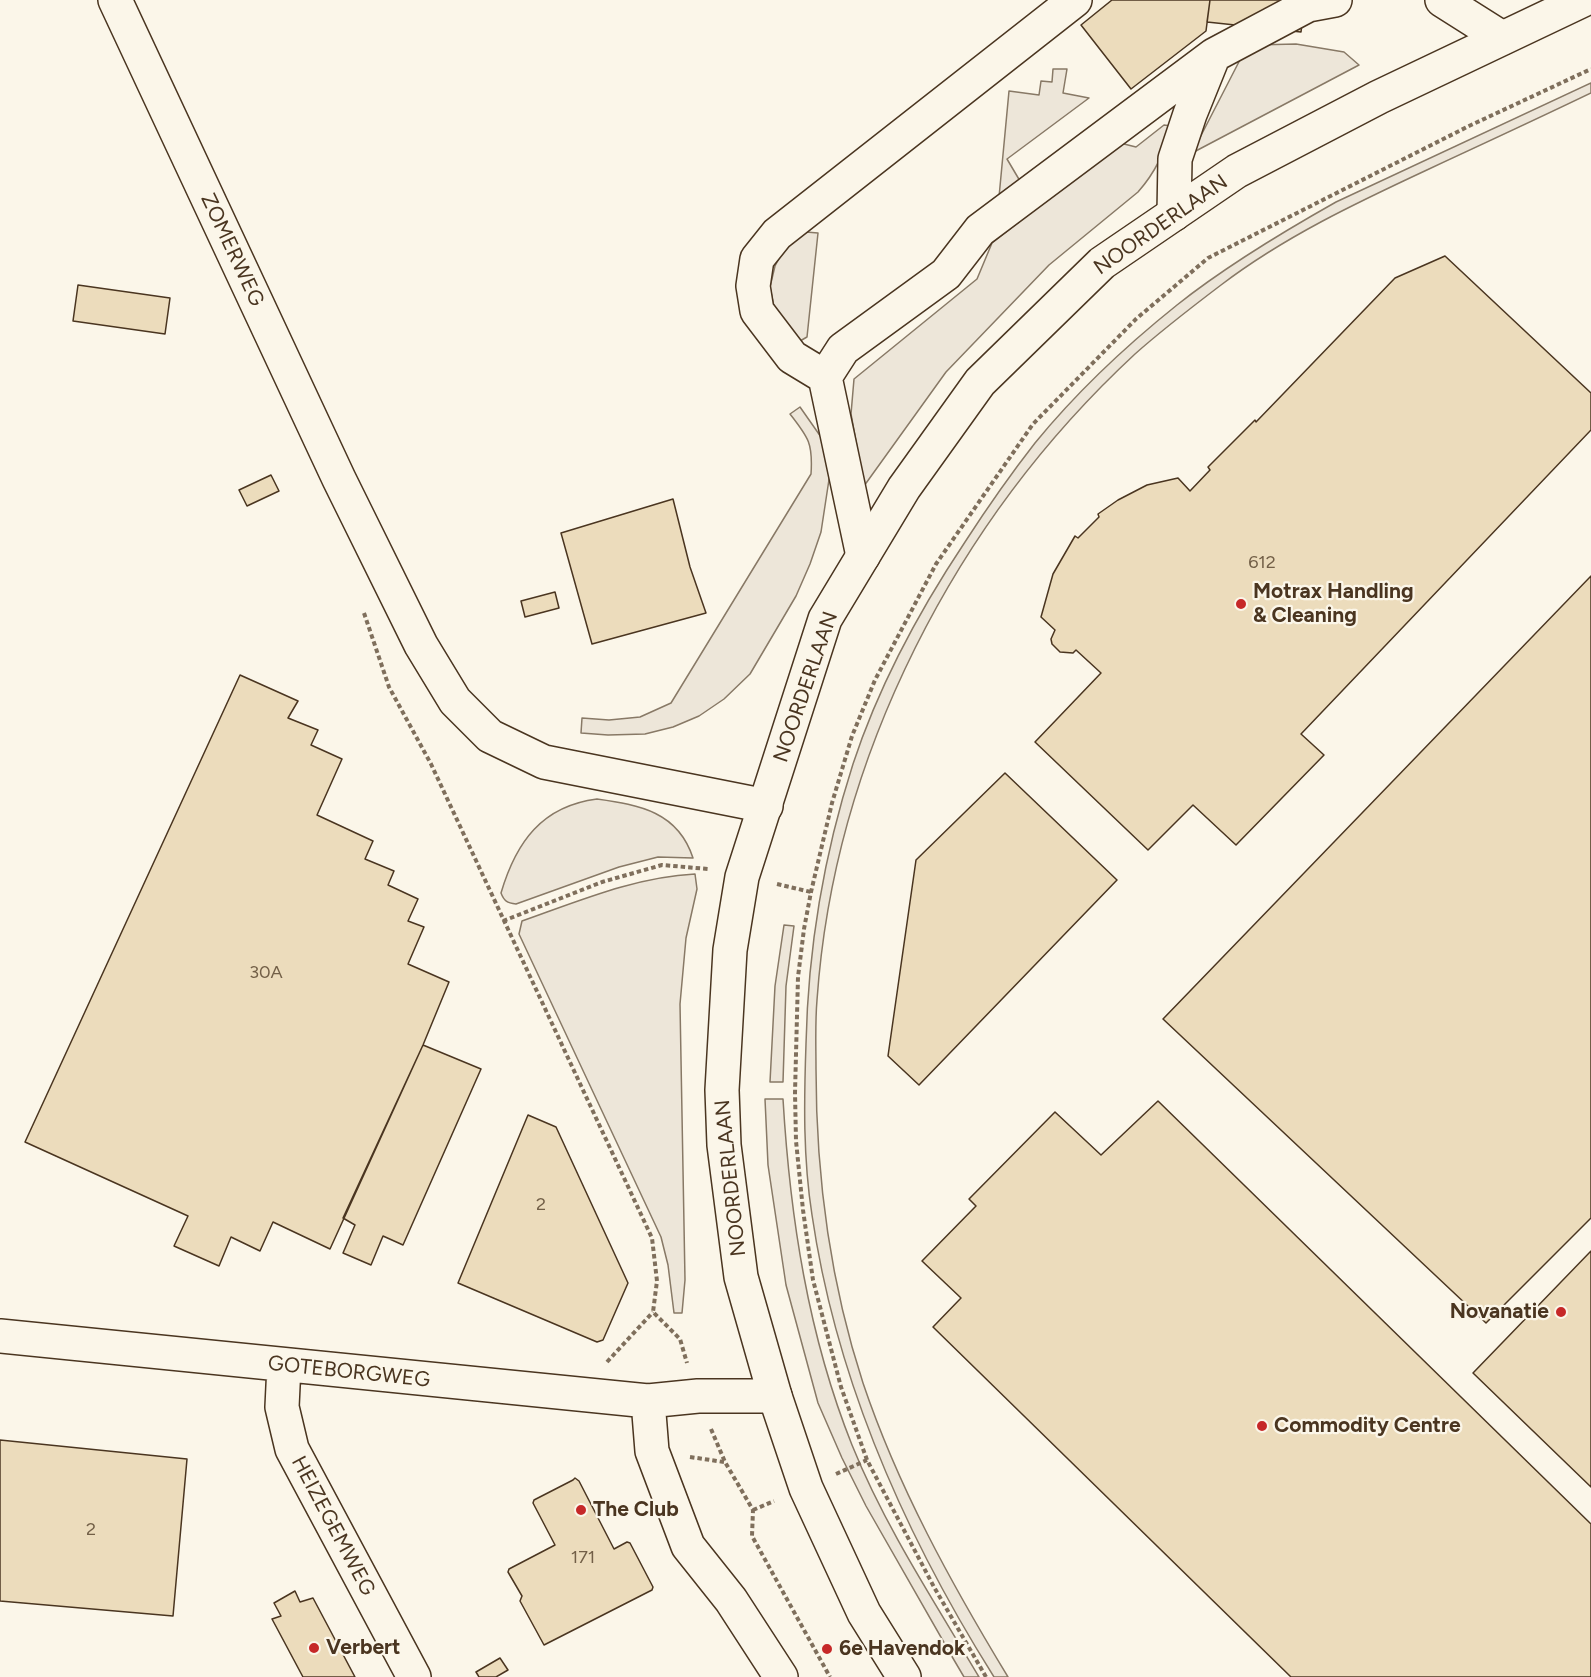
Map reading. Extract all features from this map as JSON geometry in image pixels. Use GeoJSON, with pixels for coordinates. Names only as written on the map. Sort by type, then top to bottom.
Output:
{"type":"FeatureCollection","features":[{"type":"Feature","properties":{"kind":"street","name":"ZOMERWEG"},"geometry":{"type":"LineString","coordinates":[[115,0],[349,499],[421,645],[455,701],[490,736],[544,762],[765,806]]}},
{"type":"Feature","properties":{"kind":"street"},"geometry":{"type":"LineString","coordinates":[[825,377],[792,357],[757,311],[753,286],[757,259],[777,234],[1075,0]]}},
{"type":"Feature","properties":{"kind":"street"},"geometry":{"type":"LineString","coordinates":[[863,556],[825,377],[843,349],[946,274],[981,230],[1214,55],[1308,5],[1335,0]]}},
{"type":"Feature","properties":{"kind":"street"},"geometry":{"type":"LineString","coordinates":[[1442,0],[1502,38]]}},
{"type":"Feature","properties":{"kind":"street","name":"NOORDERLAAN"},"geometry":{"type":"LineString","coordinates":[[904,1677],[864,1612],[811,1501],[776,1396],[741,1277],[724,1145],[723,1090],[730,950],[742,877],[825,619],[904,488],[980,382],[1102,263],[1237,171],[1379,97],[1583,0]]}},
{"type":"Feature","properties":{"kind":"street"},"geometry":{"type":"LineString","coordinates":[[1174,214],[1175,159],[1214,55]]}},
{"type":"Feature","properties":{"kind":"street","name":"GOTEBORGWEG"},"geometry":{"type":"LineString","coordinates":[[0,1336],[648,1401],[698,1396],[776,1396]]}},
{"type":"Feature","properties":{"kind":"street","name":"HEIZEGEMWEG"},"geometry":{"type":"LineString","coordinates":[[284,1365],[282,1407],[292,1449],[414,1677]]}},
{"type":"Feature","properties":{"kind":"street"},"geometry":{"type":"LineString","coordinates":[[648,1401],[652,1451],[688,1546],[731,1600],[781,1677]]}},
{"type":"Feature","properties":{"kind":"path"},"geometry":{"type":"LineString","coordinates":[[986,1677],[934,1587],[867,1460],[841,1387],[813,1280],[802,1210],[796,1141],[796,1023],[804,929],[832,803],[852,736],[875,680],[936,564],[1033,424],[1136,319],[1208,258],[1469,126],[1591,69]]}},
{"type":"Feature","properties":{"kind":"path"},"geometry":{"type":"LineString","coordinates":[[360,603],[389,687],[431,764],[652,1238],[657,1281],[653,1312],[601,1370],[574,1394]]}},
{"type":"Feature","properties":{"kind":"path"},"geometry":{"type":"LineString","coordinates":[[503,921],[602,882],[662,865],[695,867],[811,892]]}},
{"type":"Feature","properties":{"kind":"path"},"geometry":{"type":"LineString","coordinates":[[653,1312],[680,1339],[698,1396],[725,1462],[753,1510],[752,1536],[830,1677]]}},
{"type":"Feature","properties":{"kind":"shaded area"},"geometry":{"type":"Polygon","coordinates":[[[1296,44],[1344,52],[1359,65],[1192,153],[1244,52],[1255,45],[1296,44]]]}},
{"type":"Feature","properties":{"kind":"shaded area"},"geometry":{"type":"Polygon","coordinates":[[[1053,69],[1067,69],[1063,93],[1089,98],[1007,159],[1020,181],[999,197],[1009,91],[1039,95],[1041,81],[1052,82],[1053,69]]]}},
{"type":"Feature","properties":{"kind":"shaded area"},"geometry":{"type":"Polygon","coordinates":[[[1591,83],[1591,93],[1375,195],[1295,236],[1221,285],[1135,354],[1071,419],[1012,491],[960,567],[915,648],[878,732],[849,819],[828,909],[817,1000],[816,1034],[817,1109],[822,1189],[842,1306],[863,1383],[892,1460],[927,1534],[1008,1677],[994,1677],[932,1569],[879,1455],[838,1337],[823,1276],[812,1215],[807,1172],[805,1108],[810,973],[826,867],[843,798],[863,735],[901,649],[948,568],[990,504],[1026,455],[1084,388],[1139,337],[1177,305],[1234,263],[1336,202],[1591,83]]]}},
{"type":"Feature","properties":{"kind":"shaded area"},"geometry":{"type":"Polygon","coordinates":[[[1164,125],[1171,126],[1163,153],[1138,192],[1049,265],[946,372],[864,486],[851,414],[854,379],[977,279],[992,243],[1120,143],[1136,147],[1164,125]]]}},
{"type":"Feature","properties":{"kind":"shaded area"},"geometry":{"type":"Polygon","coordinates":[[[806,232],[818,233],[807,337],[800,341],[774,307],[770,287],[775,266],[784,249],[806,232]]]}},
{"type":"Feature","properties":{"kind":"shaded area"},"geometry":{"type":"Polygon","coordinates":[[[800,407],[821,437],[830,473],[821,532],[796,596],[750,674],[724,699],[699,716],[673,727],[645,734],[581,733],[582,718],[609,720],[640,717],[671,703],[811,474],[808,442],[802,429],[790,414],[800,407]]]}},
{"type":"Feature","properties":{"kind":"shaded area"},"geometry":{"type":"Polygon","coordinates":[[[597,799],[628,804],[656,813],[678,830],[693,858],[658,857],[619,867],[516,904],[505,900],[501,893],[507,875],[523,843],[534,830],[546,818],[561,809],[597,799]]]}},
{"type":"Feature","properties":{"kind":"shaded area"},"geometry":{"type":"Polygon","coordinates":[[[695,874],[697,889],[686,938],[680,1004],[685,1280],[682,1313],[674,1313],[668,1265],[661,1237],[519,934],[522,921],[586,898],[651,880],[695,874]]]}},
{"type":"Feature","properties":{"kind":"shaded area"},"geometry":{"type":"Polygon","coordinates":[[[784,925],[794,926],[786,986],[783,1082],[770,1082],[775,986],[784,925]]]}},
{"type":"Feature","properties":{"kind":"shaded area"},"geometry":{"type":"Polygon","coordinates":[[[765,1099],[783,1099],[796,1231],[804,1275],[824,1361],[852,1445],[879,1505],[979,1677],[964,1677],[954,1660],[866,1506],[818,1403],[786,1285],[768,1165],[765,1099]]]}},
{"type":"Feature","properties":{"kind":"building"},"geometry":{"type":"Polygon","coordinates":[[[1112,0],[1210,0],[1206,31],[1131,89],[1081,25],[1112,0]]]}},
{"type":"Feature","properties":{"kind":"building"},"geometry":{"type":"Polygon","coordinates":[[[1210,0],[1305,0],[1301,32],[1207,22],[1210,0]]]}},
{"type":"Feature","properties":{"kind":"building"},"geometry":{"type":"Polygon","coordinates":[[[1445,256],[1591,393],[1591,430],[1301,734],[1324,755],[1236,845],[1193,805],[1148,850],[1035,742],[1101,673],[1076,650],[1073,653],[1060,652],[1052,644],[1051,639],[1055,630],[1041,617],[1053,574],[1075,536],[1078,538],[1099,517],[1098,514],[1118,500],[1147,485],[1178,478],[1190,491],[1210,470],[1208,467],[1255,420],[1256,422],[1395,278],[1445,256]]]}},
{"type":"Feature","properties":{"kind":"building"},"geometry":{"type":"Polygon","coordinates":[[[78,285],[170,298],[165,334],[73,321],[78,285]]]}},
{"type":"Feature","properties":{"kind":"building"},"geometry":{"type":"Polygon","coordinates":[[[271,475],[279,491],[247,506],[239,490],[271,475]]]}},
{"type":"Feature","properties":{"kind":"building"},"geometry":{"type":"Polygon","coordinates":[[[673,499],[690,567],[706,613],[592,644],[561,533],[673,499]]]}},
{"type":"Feature","properties":{"kind":"building"},"geometry":{"type":"Polygon","coordinates":[[[1591,576],[1591,1218],[1486,1323],[1163,1019],[1591,576]]]}},
{"type":"Feature","properties":{"kind":"building"},"geometry":{"type":"Polygon","coordinates":[[[555,592],[559,608],[525,617],[521,601],[555,592]]]}},
{"type":"Feature","properties":{"kind":"building"},"geometry":{"type":"Polygon","coordinates":[[[240,675],[298,701],[288,718],[318,730],[311,745],[342,759],[317,815],[373,841],[365,859],[394,871],[388,885],[418,899],[408,921],[424,927],[408,964],[449,982],[423,1045],[330,1249],[273,1222],[260,1251],[231,1237],[219,1266],[174,1246],[188,1216],[25,1142],[240,675]]]}},
{"type":"Feature","properties":{"kind":"building"},"geometry":{"type":"Polygon","coordinates":[[[1005,773],[1117,880],[919,1085],[888,1056],[916,860],[1005,773]]]}},
{"type":"Feature","properties":{"kind":"building"},"geometry":{"type":"Polygon","coordinates":[[[423,1045],[481,1069],[403,1245],[383,1236],[371,1265],[343,1253],[355,1225],[343,1218],[423,1045]]]}},
{"type":"Feature","properties":{"kind":"building","name":"Commodity Centre"},"geometry":{"type":"Polygon","coordinates":[[[1158,1101],[1591,1524],[1591,1677],[1291,1677],[933,1327],[961,1298],[922,1261],[976,1206],[969,1199],[1055,1112],[1101,1155],[1158,1101]]]}},
{"type":"Feature","properties":{"kind":"building"},"geometry":{"type":"Polygon","coordinates":[[[528,1115],[556,1127],[628,1283],[603,1340],[597,1342],[458,1283],[528,1115]]]}},
{"type":"Feature","properties":{"kind":"building","name":"Novanatie"},"geometry":{"type":"Polygon","coordinates":[[[1591,1251],[1591,1487],[1473,1373],[1591,1251]]]}},
{"type":"Feature","properties":{"kind":"building"},"geometry":{"type":"Polygon","coordinates":[[[0,1440],[187,1459],[173,1616],[0,1601],[0,1440]]]}},
{"type":"Feature","properties":{"kind":"building"},"geometry":{"type":"Polygon","coordinates":[[[575,1478],[579,1481],[614,1549],[627,1542],[630,1543],[653,1587],[652,1590],[544,1645],[520,1601],[522,1596],[508,1572],[509,1569],[555,1545],[533,1503],[534,1500],[575,1478]]]}},
{"type":"Feature","properties":{"kind":"building","name":"Verbert"},"geometry":{"type":"Polygon","coordinates":[[[295,1591],[300,1602],[313,1598],[355,1677],[303,1677],[272,1619],[281,1616],[274,1603],[295,1591]]]}},
{"type":"Feature","properties":{"kind":"building"},"geometry":{"type":"Polygon","coordinates":[[[500,1658],[508,1670],[496,1677],[479,1677],[476,1672],[500,1658]]]}},
{"type":"Feature","properties":{"kind":"place","name":"Motrax Handling & Cleaning"},"geometry":{"type":"Point","coordinates":[1241,604]}},
{"type":"Feature","properties":{"kind":"place","name":"Novanatie"},"geometry":{"type":"Point","coordinates":[1561,1312]}},
{"type":"Feature","properties":{"kind":"place","name":"Commodity Centre"},"geometry":{"type":"Point","coordinates":[1262,1426]}},
{"type":"Feature","properties":{"kind":"place","name":"The Club"},"geometry":{"type":"Point","coordinates":[581,1510]}},
{"type":"Feature","properties":{"kind":"place","name":"Verbert"},"geometry":{"type":"Point","coordinates":[314,1648]}},
{"type":"Feature","properties":{"kind":"place","name":"6e Havendok"},"geometry":{"type":"Point","coordinates":[827,1649]}}]}
